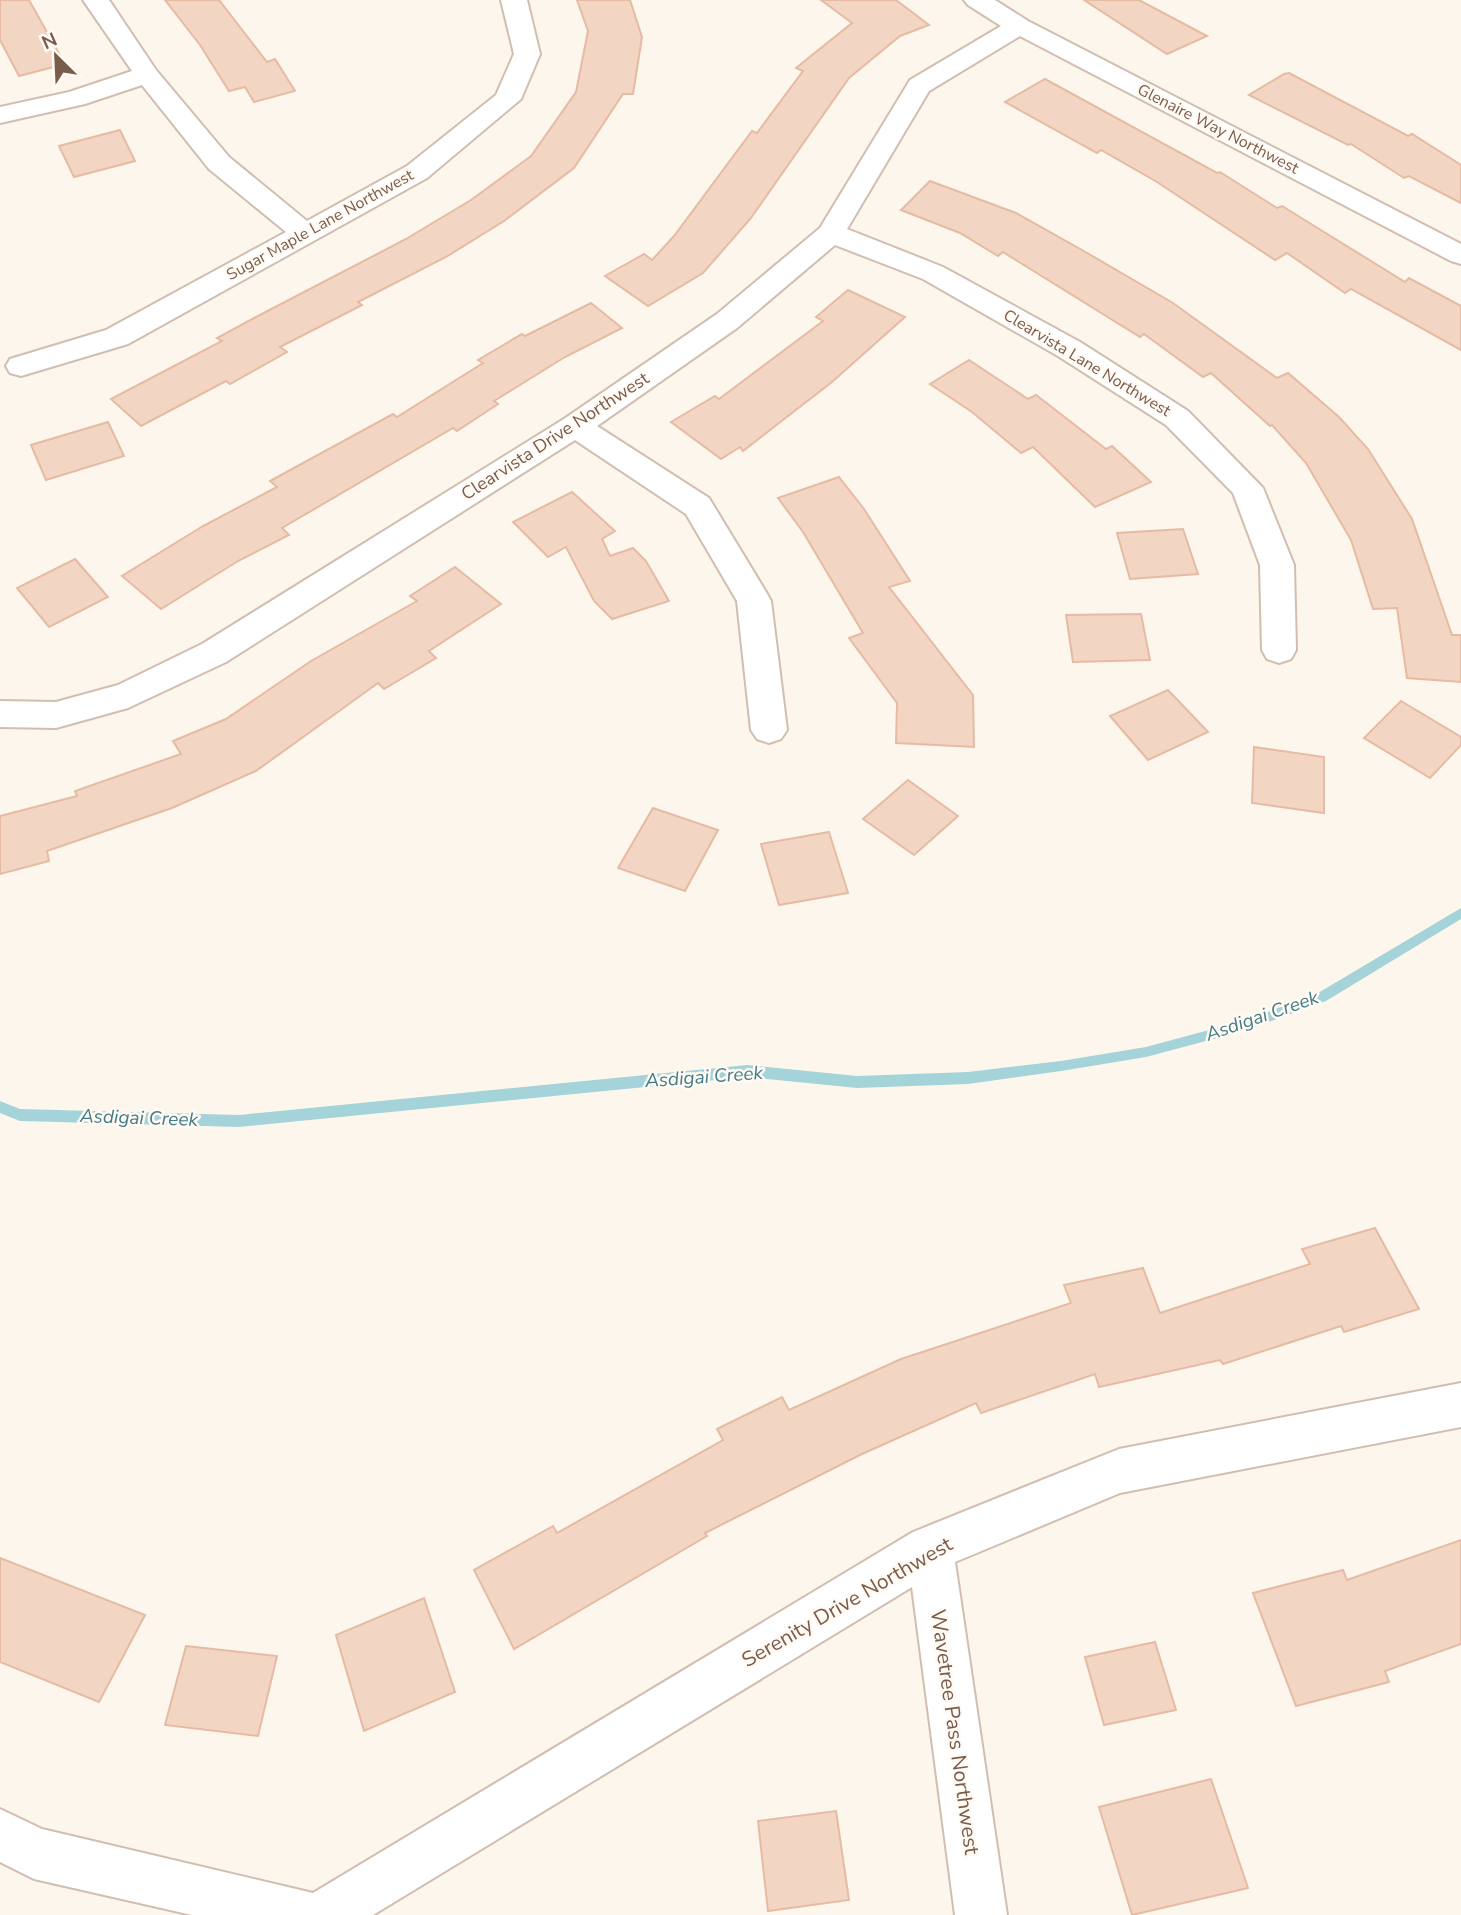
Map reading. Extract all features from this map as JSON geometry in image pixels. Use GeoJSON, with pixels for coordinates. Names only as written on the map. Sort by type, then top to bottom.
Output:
{"type":"FeatureCollection","features":[{"type":"Feature","properties":{"kind":"street"},"geometry":{"type":"LineString","coordinates":[[96,0],[147,75],[219,163],[304,234]]}},
{"type":"Feature","properties":{"kind":"street","name":"Sugar Maple Lane Northwest"},"geometry":{"type":"LineString","coordinates":[[22,366],[117,337],[417,172],[508,99],[527,54],[514,0]]}},
{"type":"Feature","properties":{"kind":"street","name":"Glenaire Way Northwest"},"geometry":{"type":"LineString","coordinates":[[977,0],[1019,26],[1461,255]]}},
{"type":"Feature","properties":{"kind":"street","name":"Clearvista Drive Northwest"},"geometry":{"type":"LineString","coordinates":[[0,714],[57,715],[104,702],[128,695],[214,653],[575,426],[727,321],[831,233],[919,86],[1019,26]]}},
{"type":"Feature","properties":{"kind":"street"},"geometry":{"type":"LineString","coordinates":[[0,115],[76,98],[147,75]]}},
{"type":"Feature","properties":{"kind":"street","name":"Clearvista Lane Northwest"},"geometry":{"type":"LineString","coordinates":[[831,233],[933,274],[1069,349],[1177,418],[1247,488],[1277,565],[1279,650]]}},
{"type":"Feature","properties":{"kind":"street"},"geometry":{"type":"LineString","coordinates":[[575,426],[698,506],[754,601],[769,730]]}},
{"type":"Feature","properties":{"kind":"street","name":"Serenity Drive Northwest"},"geometry":{"type":"LineString","coordinates":[[325,1915],[930,1549],[1119,1471],[1461,1405]]}},
{"type":"Feature","properties":{"kind":"street","name":"Wavetree Pass Northwest"},"geometry":{"type":"LineString","coordinates":[[930,1549],[981,1915]]}},
{"type":"Feature","properties":{"kind":"street"},"geometry":{"type":"LineString","coordinates":[[0,1834],[34,1853],[304,1915]]}},
{"type":"Feature","properties":{"kind":"building"},"geometry":{"type":"Polygon","coordinates":[[[0,0],[29,0],[65,64],[19,76],[0,40],[0,0]]]}},
{"type":"Feature","properties":{"kind":"building"},"geometry":{"type":"Polygon","coordinates":[[[165,0],[219,0],[267,62],[275,59],[295,91],[254,102],[245,87],[229,91],[200,45],[165,0]]]}},
{"type":"Feature","properties":{"kind":"building"},"geometry":{"type":"Polygon","coordinates":[[[577,0],[630,0],[642,37],[633,94],[623,94],[574,168],[504,221],[446,257],[358,302],[362,305],[280,347],[287,352],[230,384],[226,381],[141,426],[111,399],[222,341],[217,338],[406,239],[471,200],[531,156],[576,92],[588,31],[577,0]]]}},
{"type":"Feature","properties":{"kind":"building"},"geometry":{"type":"Polygon","coordinates":[[[821,0],[896,0],[929,25],[900,36],[849,78],[751,218],[703,273],[648,306],[605,276],[644,254],[652,260],[674,236],[752,131],[757,133],[803,71],[796,68],[852,23],[821,0]]]}},
{"type":"Feature","properties":{"kind":"building"},"geometry":{"type":"Polygon","coordinates":[[[1084,0],[1139,0],[1207,36],[1167,54],[1084,0]]]}},
{"type":"Feature","properties":{"kind":"building"},"geometry":{"type":"Polygon","coordinates":[[[1289,73],[1408,136],[1412,134],[1461,165],[1461,203],[1409,176],[1404,178],[1351,144],[1348,145],[1249,95],[1289,73]]]}},
{"type":"Feature","properties":{"kind":"building"},"geometry":{"type":"Polygon","coordinates":[[[1045,79],[1217,173],[1220,172],[1277,208],[1282,206],[1405,282],[1409,278],[1461,306],[1461,350],[1351,289],[1345,293],[1287,253],[1275,260],[1157,182],[1101,150],[1097,153],[1005,102],[1045,79]]]}},
{"type":"Feature","properties":{"kind":"building"},"geometry":{"type":"Polygon","coordinates":[[[120,130],[135,161],[74,177],[59,146],[120,130]]]}},
{"type":"Feature","properties":{"kind":"building"},"geometry":{"type":"Polygon","coordinates":[[[930,181],[1016,213],[1082,250],[1173,303],[1277,378],[1288,373],[1339,417],[1368,449],[1412,519],[1452,635],[1461,635],[1461,682],[1407,678],[1397,608],[1373,609],[1351,540],[1306,463],[1272,425],[1211,373],[1203,377],[1144,334],[1140,337],[1003,252],[998,256],[960,233],[901,210],[930,181]]]}},
{"type":"Feature","properties":{"kind":"building"},"geometry":{"type":"Polygon","coordinates":[[[848,290],[905,317],[832,382],[743,451],[740,447],[721,459],[671,422],[715,396],[719,399],[823,321],[816,317],[848,290]]]}},
{"type":"Feature","properties":{"kind":"building"},"geometry":{"type":"Polygon","coordinates":[[[591,303],[622,328],[565,357],[494,401],[498,404],[457,431],[453,428],[282,528],[289,535],[238,561],[161,609],[122,576],[203,526],[277,487],[270,481],[393,414],[397,417],[483,363],[478,360],[522,334],[525,336],[591,303]]]}},
{"type":"Feature","properties":{"kind":"building"},"geometry":{"type":"Polygon","coordinates":[[[969,360],[1028,399],[1036,395],[1106,449],[1112,446],[1151,482],[1095,507],[1033,447],[1021,453],[972,412],[930,384],[969,360]]]}},
{"type":"Feature","properties":{"kind":"building"},"geometry":{"type":"Polygon","coordinates":[[[108,422],[124,456],[46,480],[31,445],[108,422]]]}},
{"type":"Feature","properties":{"kind":"building"},"geometry":{"type":"Polygon","coordinates":[[[839,477],[864,509],[910,581],[889,587],[973,695],[974,747],[896,743],[897,703],[849,638],[863,633],[803,532],[778,498],[839,477]]]}},
{"type":"Feature","properties":{"kind":"building"},"geometry":{"type":"Polygon","coordinates":[[[572,492],[615,531],[602,539],[610,556],[633,548],[646,561],[669,601],[612,619],[594,601],[566,547],[548,557],[513,522],[572,492]]]}},
{"type":"Feature","properties":{"kind":"building"},"geometry":{"type":"Polygon","coordinates":[[[1183,529],[1198,574],[1130,579],[1117,533],[1183,529]]]}},
{"type":"Feature","properties":{"kind":"building"},"geometry":{"type":"Polygon","coordinates":[[[75,559],[108,597],[49,627],[17,588],[75,559]]]}},
{"type":"Feature","properties":{"kind":"building"},"geometry":{"type":"Polygon","coordinates":[[[455,567],[501,604],[429,651],[436,658],[384,689],[378,683],[256,771],[172,808],[47,851],[49,861],[0,874],[0,816],[77,796],[75,791],[181,754],[173,741],[226,719],[311,661],[417,601],[410,596],[455,567]]]}},
{"type":"Feature","properties":{"kind":"building"},"geometry":{"type":"Polygon","coordinates":[[[1141,614],[1150,660],[1073,662],[1066,615],[1141,614]]]}},
{"type":"Feature","properties":{"kind":"building"},"geometry":{"type":"Polygon","coordinates":[[[1168,690],[1208,732],[1148,760],[1110,716],[1168,690]]]}},
{"type":"Feature","properties":{"kind":"building"},"geometry":{"type":"Polygon","coordinates":[[[1401,701],[1461,737],[1461,745],[1430,778],[1364,738],[1401,701]]]}},
{"type":"Feature","properties":{"kind":"building"},"geometry":{"type":"Polygon","coordinates":[[[1254,747],[1324,757],[1324,813],[1252,803],[1254,747]]]}},
{"type":"Feature","properties":{"kind":"building"},"geometry":{"type":"Polygon","coordinates":[[[908,780],[958,816],[914,855],[863,819],[908,780]]]}},
{"type":"Feature","properties":{"kind":"building"},"geometry":{"type":"Polygon","coordinates":[[[653,808],[718,830],[685,891],[618,868],[653,808]]]}},
{"type":"Feature","properties":{"kind":"building"},"geometry":{"type":"Polygon","coordinates":[[[829,832],[848,893],[779,905],[761,844],[829,832]]]}},
{"type":"Feature","properties":{"kind":"building"},"geometry":{"type":"Polygon","coordinates":[[[1375,1228],[1419,1309],[1344,1332],[1341,1326],[1223,1364],[1220,1360],[1099,1387],[1095,1374],[981,1413],[976,1403],[862,1454],[705,1533],[707,1536],[514,1649],[474,1570],[553,1526],[557,1533],[723,1440],[717,1429],[782,1397],[789,1410],[901,1359],[1071,1303],[1064,1285],[1143,1268],[1160,1313],[1310,1264],[1302,1249],[1375,1228]]]}},
{"type":"Feature","properties":{"kind":"building"},"geometry":{"type":"Polygon","coordinates":[[[1461,1540],[1461,1644],[1385,1671],[1389,1682],[1296,1706],[1253,1593],[1343,1570],[1347,1580],[1461,1540]]]}},
{"type":"Feature","properties":{"kind":"building"},"geometry":{"type":"Polygon","coordinates":[[[0,1558],[145,1615],[99,1702],[0,1662],[0,1558]]]}},
{"type":"Feature","properties":{"kind":"building"},"geometry":{"type":"Polygon","coordinates":[[[424,1598],[455,1692],[364,1731],[336,1635],[424,1598]]]}},
{"type":"Feature","properties":{"kind":"building"},"geometry":{"type":"Polygon","coordinates":[[[1155,1642],[1176,1710],[1104,1725],[1085,1657],[1155,1642]]]}},
{"type":"Feature","properties":{"kind":"building"},"geometry":{"type":"Polygon","coordinates":[[[186,1646],[277,1656],[258,1736],[165,1725],[186,1646]]]}},
{"type":"Feature","properties":{"kind":"building"},"geometry":{"type":"Polygon","coordinates":[[[1211,1779],[1248,1888],[1132,1915],[1099,1807],[1211,1779]]]}},
{"type":"Feature","properties":{"kind":"building"},"geometry":{"type":"Polygon","coordinates":[[[836,1811],[849,1900],[768,1911],[758,1821],[836,1811]]]}},
{"type":"Feature","properties":{"kind":"waterway","name":"Asdigai Creek"},"geometry":{"type":"LineString","coordinates":[[0,1107],[20,1115],[239,1121],[747,1071],[857,1082],[968,1078],[1061,1066],[1146,1052],[1247,1025],[1322,997],[1461,913]]}}]}
